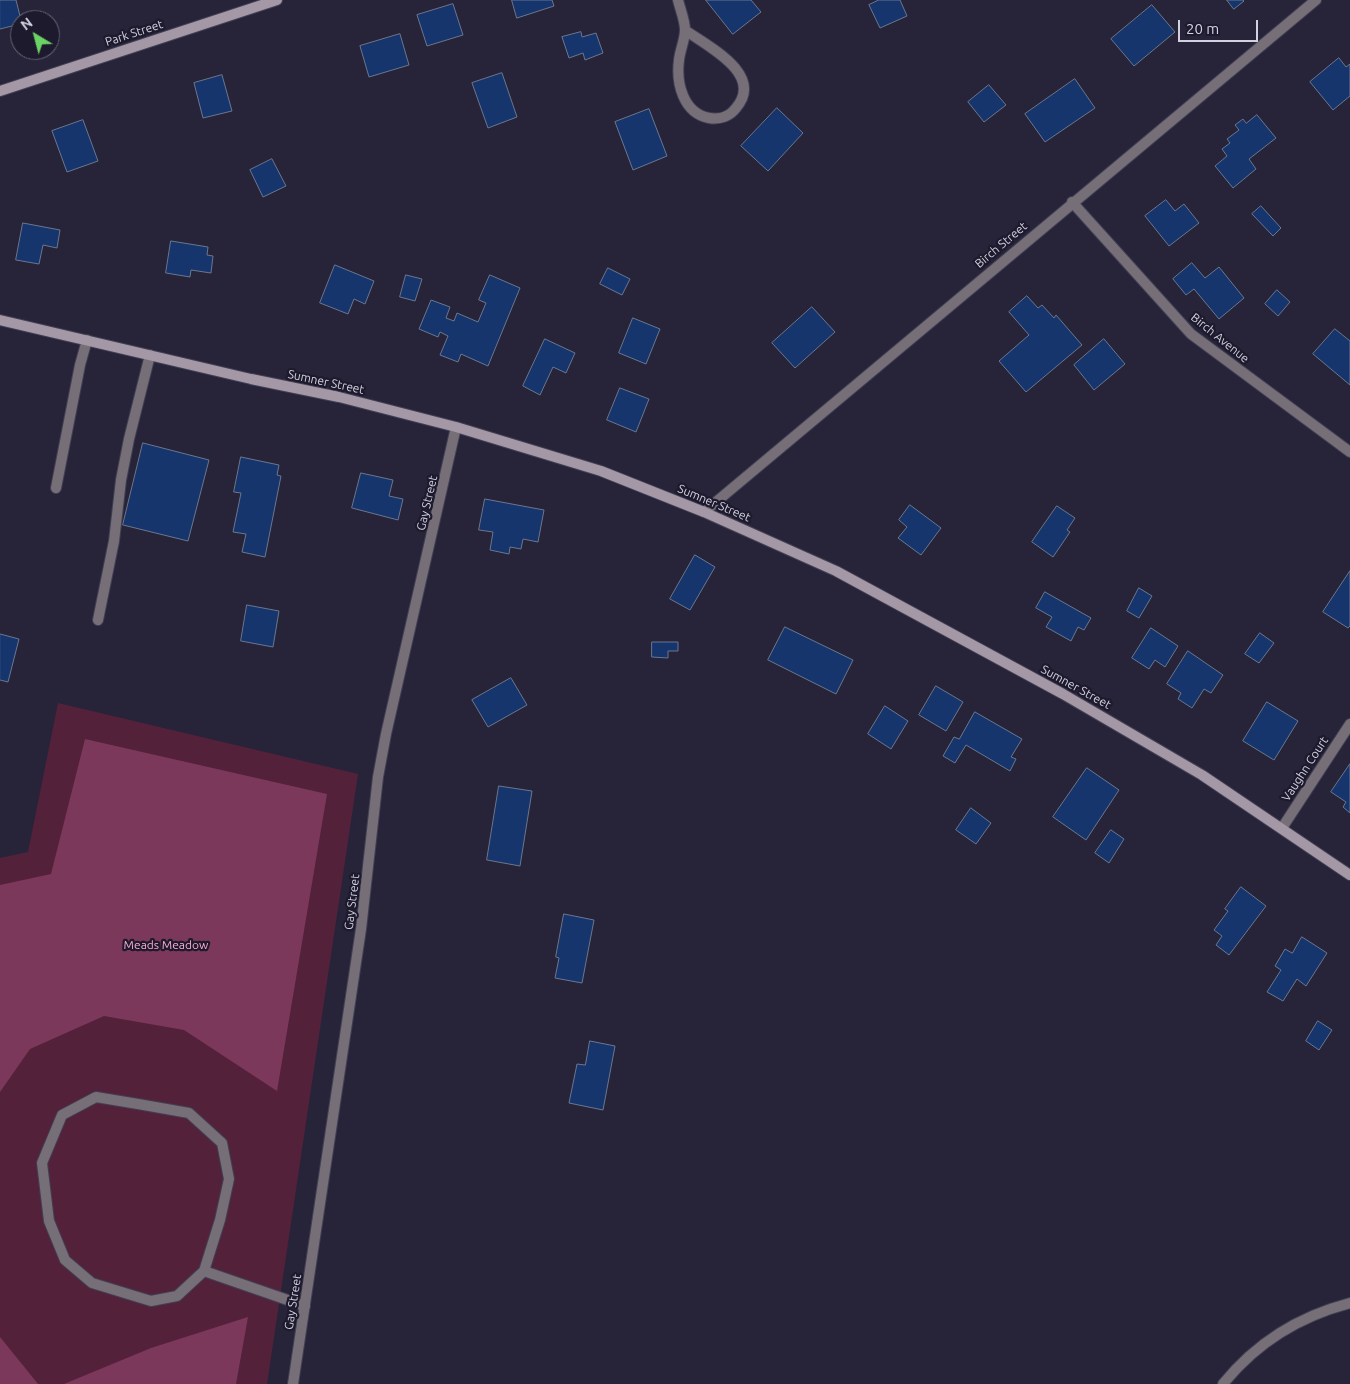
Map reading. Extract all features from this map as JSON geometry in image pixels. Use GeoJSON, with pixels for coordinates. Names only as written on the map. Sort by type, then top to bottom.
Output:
{"type":"FeatureCollection","features":[{"type":"Feature","properties":{"kind":"main road","name":"Park Street"},"geometry":{"type":"LineString","coordinates":[[0,91],[277,0]]}},
{"type":"Feature","properties":{"kind":"main road","name":"Sumner Street"},"geometry":{"type":"LineString","coordinates":[[0,320],[251,379],[339,397],[456,427],[602,471],[704,512],[836,571],[941,626],[1136,735],[1282,828],[1350,874]]}},
{"type":"Feature","properties":{"kind":"street"},"geometry":{"type":"LineString","coordinates":[[678,0],[685,30],[678,60],[681,92],[687,104],[703,117],[715,120],[724,118],[740,103],[744,93],[740,73],[723,57],[685,30]]}},
{"type":"Feature","properties":{"kind":"street","name":"Birch Street"},"geometry":{"type":"LineString","coordinates":[[704,512],[1072,202],[1316,0]]}},
{"type":"Feature","properties":{"kind":"street","name":"Birch Avenue"},"geometry":{"type":"LineString","coordinates":[[1072,202],[1191,334],[1350,452]]}},
{"type":"Feature","properties":{"kind":"street"},"geometry":{"type":"LineString","coordinates":[[56,488],[80,365],[87,340]]}},
{"type":"Feature","properties":{"kind":"street"},"geometry":{"type":"LineString","coordinates":[[98,620],[114,541],[127,447],[150,355]]}},
{"type":"Feature","properties":{"kind":"street","name":"Gay Street"},"geometry":{"type":"LineString","coordinates":[[293,1384],[360,938],[386,734],[456,427]]}},
{"type":"Feature","properties":{"kind":"street","name":"Vaughn Court"},"geometry":{"type":"LineString","coordinates":[[1282,828],[1350,724]]}},
{"type":"Feature","properties":{"kind":"street"},"geometry":{"type":"LineString","coordinates":[[96,1097],[189,1113],[222,1143],[229,1179],[220,1220],[204,1271],[177,1296],[151,1301],[92,1283],[65,1260],[49,1220],[42,1163],[62,1115],[96,1097]]}},
{"type":"Feature","properties":{"kind":"street"},"geometry":{"type":"LineString","coordinates":[[204,1271],[305,1306]]}},
{"type":"Feature","properties":{"kind":"street"},"geometry":{"type":"LineString","coordinates":[[1223,1384],[1240,1364],[1285,1330],[1322,1310],[1350,1303]]}},
{"type":"Feature","properties":{"kind":"green space","name":"Meads Meadow"},"geometry":{"type":"Polygon","coordinates":[[[58,703],[358,774],[267,1384],[0,1384],[0,858],[28,852],[58,703]]]}},
{"type":"Feature","properties":{"kind":"green space"},"geometry":{"type":"Polygon","coordinates":[[[85,739],[327,794],[277,1091],[184,1030],[104,1016],[30,1049],[0,1092],[0,885],[51,874],[85,739]]]}},
{"type":"Feature","properties":{"kind":"green space"},"geometry":{"type":"Polygon","coordinates":[[[248,1317],[236,1384],[64,1384],[151,1348],[248,1317]]]}},
{"type":"Feature","properties":{"kind":"green space"},"geometry":{"type":"Polygon","coordinates":[[[0,1337],[38,1384],[0,1384],[0,1337]]]}},
{"type":"Feature","properties":{"kind":"building"},"geometry":{"type":"Polygon","coordinates":[[[0,0],[16,0],[18,10],[10,10],[10,26],[0,29],[0,0]]]}},
{"type":"Feature","properties":{"kind":"building"},"geometry":{"type":"Polygon","coordinates":[[[512,0],[552,0],[554,6],[517,18],[512,0]]]}},
{"type":"Feature","properties":{"kind":"building"},"geometry":{"type":"Polygon","coordinates":[[[706,0],[751,0],[761,12],[733,34],[706,0]]]}},
{"type":"Feature","properties":{"kind":"building"},"geometry":{"type":"Polygon","coordinates":[[[879,0],[900,0],[907,16],[880,28],[869,5],[879,0]]]}},
{"type":"Feature","properties":{"kind":"building"},"geometry":{"type":"Polygon","coordinates":[[[1227,0],[1243,0],[1244,1],[1234,9],[1227,0]]]}},
{"type":"Feature","properties":{"kind":"building"},"geometry":{"type":"Polygon","coordinates":[[[453,4],[463,35],[427,46],[417,15],[453,4]]]}},
{"type":"Feature","properties":{"kind":"building"},"geometry":{"type":"Polygon","coordinates":[[[1152,5],[1175,32],[1134,66],[1111,39],[1152,5]]]}},
{"type":"Feature","properties":{"kind":"building"},"geometry":{"type":"Polygon","coordinates":[[[581,32],[582,37],[596,33],[603,53],[585,60],[583,53],[569,58],[562,37],[581,32]]]}},
{"type":"Feature","properties":{"kind":"building"},"geometry":{"type":"Polygon","coordinates":[[[400,34],[409,65],[369,77],[360,46],[400,34]]]}},
{"type":"Feature","properties":{"kind":"building"},"geometry":{"type":"Polygon","coordinates":[[[1339,58],[1346,67],[1350,64],[1350,96],[1333,110],[1310,82],[1339,58]]]}},
{"type":"Feature","properties":{"kind":"building"},"geometry":{"type":"Polygon","coordinates":[[[502,73],[517,117],[488,128],[472,83],[502,73]]]}},
{"type":"Feature","properties":{"kind":"building"},"geometry":{"type":"Polygon","coordinates":[[[222,75],[232,111],[203,118],[194,83],[222,75]]]}},
{"type":"Feature","properties":{"kind":"building"},"geometry":{"type":"Polygon","coordinates":[[[1075,79],[1095,108],[1045,142],[1025,114],[1075,79]]]}},
{"type":"Feature","properties":{"kind":"building"},"geometry":{"type":"Polygon","coordinates":[[[989,85],[1006,105],[984,122],[968,102],[989,85]]]}},
{"type":"Feature","properties":{"kind":"building"},"geometry":{"type":"Polygon","coordinates":[[[777,108],[803,133],[768,171],[741,146],[777,108]]]}},
{"type":"Feature","properties":{"kind":"building"},"geometry":{"type":"Polygon","coordinates":[[[649,109],[667,156],[633,170],[615,122],[649,109]]]}},
{"type":"Feature","properties":{"kind":"building"},"geometry":{"type":"Polygon","coordinates":[[[1257,115],[1276,138],[1249,159],[1256,169],[1233,188],[1215,166],[1227,156],[1222,149],[1230,143],[1227,139],[1239,130],[1235,125],[1243,119],[1246,123],[1257,115]]]}},
{"type":"Feature","properties":{"kind":"building"},"geometry":{"type":"Polygon","coordinates":[[[83,120],[98,161],[67,172],[52,131],[83,120]]]}},
{"type":"Feature","properties":{"kind":"building"},"geometry":{"type":"Polygon","coordinates":[[[272,159],[286,186],[263,197],[250,170],[272,159]]]}},
{"type":"Feature","properties":{"kind":"building"},"geometry":{"type":"Polygon","coordinates":[[[1166,200],[1175,211],[1184,204],[1199,223],[1169,246],[1145,216],[1166,200]]]}},
{"type":"Feature","properties":{"kind":"building"},"geometry":{"type":"Polygon","coordinates":[[[1261,206],[1281,228],[1273,236],[1252,214],[1261,206]]]}},
{"type":"Feature","properties":{"kind":"building"},"geometry":{"type":"Polygon","coordinates":[[[23,223],[60,230],[57,248],[43,245],[39,264],[16,260],[23,223]]]}},
{"type":"Feature","properties":{"kind":"building"},"geometry":{"type":"Polygon","coordinates":[[[171,241],[208,247],[207,255],[213,256],[211,273],[191,270],[190,277],[166,273],[171,241]]]}},
{"type":"Feature","properties":{"kind":"building"},"geometry":{"type":"Polygon","coordinates":[[[1192,263],[1205,278],[1219,267],[1244,298],[1219,319],[1194,289],[1186,295],[1173,279],[1192,263]]]}},
{"type":"Feature","properties":{"kind":"building"},"geometry":{"type":"Polygon","coordinates":[[[335,265],[374,281],[365,304],[354,299],[348,314],[320,303],[335,265]]]}},
{"type":"Feature","properties":{"kind":"building"},"geometry":{"type":"Polygon","coordinates":[[[608,268],[630,279],[622,295],[600,284],[608,268]]]}},
{"type":"Feature","properties":{"kind":"building"},"geometry":{"type":"Polygon","coordinates":[[[406,275],[422,279],[415,301],[400,297],[406,275]]]}},
{"type":"Feature","properties":{"kind":"building"},"geometry":{"type":"Polygon","coordinates":[[[490,275],[520,288],[488,366],[461,354],[458,362],[440,355],[448,336],[440,332],[438,337],[419,329],[431,300],[450,307],[446,318],[454,321],[457,313],[478,322],[486,303],[479,300],[490,275]]]}},
{"type":"Feature","properties":{"kind":"building"},"geometry":{"type":"Polygon","coordinates":[[[1277,290],[1290,302],[1278,316],[1265,304],[1277,290]]]}},
{"type":"Feature","properties":{"kind":"building"},"geometry":{"type":"Polygon","coordinates":[[[1027,296],[1038,308],[1042,305],[1054,318],[1056,315],[1082,345],[1026,392],[999,361],[1029,335],[1009,312],[1027,296]]]}},
{"type":"Feature","properties":{"kind":"building"},"geometry":{"type":"Polygon","coordinates":[[[812,307],[835,332],[795,368],[772,343],[812,307]]]}},
{"type":"Feature","properties":{"kind":"building"},"geometry":{"type":"Polygon","coordinates":[[[633,318],[660,329],[646,364],[619,353],[633,318]]]}},
{"type":"Feature","properties":{"kind":"building"},"geometry":{"type":"Polygon","coordinates":[[[1335,329],[1350,341],[1350,385],[1313,354],[1335,329]]]}},
{"type":"Feature","properties":{"kind":"building"},"geometry":{"type":"Polygon","coordinates":[[[545,339],[575,353],[566,373],[553,367],[540,395],[523,386],[545,339]]]}},
{"type":"Feature","properties":{"kind":"building"},"geometry":{"type":"Polygon","coordinates":[[[1104,339],[1125,364],[1094,390],[1074,365],[1104,339]]]}},
{"type":"Feature","properties":{"kind":"building"},"geometry":{"type":"Polygon","coordinates":[[[620,388],[649,399],[636,432],[607,420],[620,388]]]}},
{"type":"Feature","properties":{"kind":"building"},"geometry":{"type":"Polygon","coordinates":[[[143,443],[209,460],[188,541],[123,525],[143,443]]]}},
{"type":"Feature","properties":{"kind":"building"},"geometry":{"type":"Polygon","coordinates":[[[241,457],[279,465],[277,475],[281,476],[265,557],[242,552],[246,534],[233,532],[241,493],[234,492],[241,457]]]}},
{"type":"Feature","properties":{"kind":"building"},"geometry":{"type":"Polygon","coordinates":[[[361,473],[393,480],[389,496],[403,499],[398,520],[352,508],[361,473]]]}},
{"type":"Feature","properties":{"kind":"building"},"geometry":{"type":"Polygon","coordinates":[[[485,499],[544,510],[538,542],[523,539],[521,549],[510,547],[509,554],[490,550],[493,532],[479,530],[485,499]]]}},
{"type":"Feature","properties":{"kind":"building"},"geometry":{"type":"Polygon","coordinates":[[[910,505],[941,528],[921,555],[898,538],[907,527],[899,520],[910,505]]]}},
{"type":"Feature","properties":{"kind":"building"},"geometry":{"type":"Polygon","coordinates":[[[1057,506],[1075,518],[1067,530],[1070,532],[1053,557],[1032,542],[1057,506]]]}},
{"type":"Feature","properties":{"kind":"building"},"geometry":{"type":"Polygon","coordinates":[[[695,555],[715,567],[690,610],[670,599],[695,555]]]}},
{"type":"Feature","properties":{"kind":"building"},"geometry":{"type":"Polygon","coordinates":[[[1350,571],[1350,626],[1348,628],[1323,612],[1350,571]]]}},
{"type":"Feature","properties":{"kind":"building"},"geometry":{"type":"Polygon","coordinates":[[[1139,588],[1152,596],[1139,618],[1127,611],[1139,588]]]}},
{"type":"Feature","properties":{"kind":"building"},"geometry":{"type":"Polygon","coordinates":[[[1045,592],[1091,618],[1084,630],[1078,627],[1071,641],[1046,627],[1052,617],[1036,608],[1045,592]]]}},
{"type":"Feature","properties":{"kind":"building"},"geometry":{"type":"Polygon","coordinates":[[[247,605],[279,611],[273,647],[241,641],[247,605]]]}},
{"type":"Feature","properties":{"kind":"building"},"geometry":{"type":"Polygon","coordinates":[[[785,627],[853,660],[836,694],[768,660],[785,627]]]}},
{"type":"Feature","properties":{"kind":"building"},"geometry":{"type":"Polygon","coordinates":[[[1151,628],[1178,646],[1165,667],[1155,660],[1149,669],[1132,658],[1151,628]]]}},
{"type":"Feature","properties":{"kind":"building"},"geometry":{"type":"Polygon","coordinates":[[[1260,633],[1274,643],[1259,663],[1245,654],[1260,633]]]}},
{"type":"Feature","properties":{"kind":"building"},"geometry":{"type":"Polygon","coordinates":[[[0,634],[19,639],[8,682],[0,680],[0,634]]]}},
{"type":"Feature","properties":{"kind":"building"},"geometry":{"type":"Polygon","coordinates":[[[652,642],[678,642],[678,651],[668,651],[668,658],[652,657],[652,642]]]}},
{"type":"Feature","properties":{"kind":"building"},"geometry":{"type":"Polygon","coordinates":[[[1188,651],[1223,675],[1211,693],[1204,689],[1192,708],[1178,699],[1181,693],[1167,684],[1188,651]]]}},
{"type":"Feature","properties":{"kind":"building"},"geometry":{"type":"Polygon","coordinates":[[[511,678],[527,705],[488,727],[472,700],[511,678]]]}},
{"type":"Feature","properties":{"kind":"building"},"geometry":{"type":"Polygon","coordinates":[[[936,686],[963,702],[946,731],[919,715],[936,686]]]}},
{"type":"Feature","properties":{"kind":"building"},"geometry":{"type":"Polygon","coordinates":[[[1267,702],[1298,721],[1274,760],[1243,741],[1267,702]]]}},
{"type":"Feature","properties":{"kind":"building"},"geometry":{"type":"Polygon","coordinates":[[[885,706],[908,721],[891,749],[868,734],[885,706]]]}},
{"type":"Feature","properties":{"kind":"building"},"geometry":{"type":"Polygon","coordinates":[[[975,712],[1022,739],[1011,757],[1016,759],[1010,771],[966,745],[955,763],[943,756],[954,737],[959,739],[975,712]]]}},
{"type":"Feature","properties":{"kind":"building"},"geometry":{"type":"Polygon","coordinates":[[[1350,764],[1350,813],[1343,807],[1346,802],[1331,792],[1350,764]]]}},
{"type":"Feature","properties":{"kind":"building"},"geometry":{"type":"Polygon","coordinates":[[[1087,768],[1119,790],[1086,840],[1053,817],[1087,768]]]}},
{"type":"Feature","properties":{"kind":"building"},"geometry":{"type":"Polygon","coordinates":[[[499,786],[532,791],[520,866],[487,860],[499,786]]]}},
{"type":"Feature","properties":{"kind":"building"},"geometry":{"type":"Polygon","coordinates":[[[971,808],[991,823],[976,844],[956,830],[971,808]]]}},
{"type":"Feature","properties":{"kind":"building"},"geometry":{"type":"Polygon","coordinates":[[[1111,830],[1124,839],[1109,863],[1095,853],[1111,830]]]}},
{"type":"Feature","properties":{"kind":"building"},"geometry":{"type":"Polygon","coordinates":[[[1241,887],[1266,906],[1229,955],[1216,945],[1222,936],[1214,930],[1228,911],[1225,909],[1241,887]]]}},
{"type":"Feature","properties":{"kind":"building"},"geometry":{"type":"Polygon","coordinates":[[[564,914],[594,920],[582,983],[555,978],[559,958],[556,957],[564,914]]]}},
{"type":"Feature","properties":{"kind":"building"},"geometry":{"type":"Polygon","coordinates":[[[1302,937],[1327,953],[1306,986],[1297,979],[1283,1001],[1267,992],[1281,970],[1275,966],[1285,949],[1292,953],[1302,937]]]}},
{"type":"Feature","properties":{"kind":"building"},"geometry":{"type":"Polygon","coordinates":[[[1318,1021],[1332,1030],[1319,1050],[1306,1041],[1318,1021]]]}},
{"type":"Feature","properties":{"kind":"building"},"geometry":{"type":"Polygon","coordinates":[[[590,1041],[615,1046],[603,1110],[569,1103],[577,1064],[585,1065],[590,1041]]]}}]}
